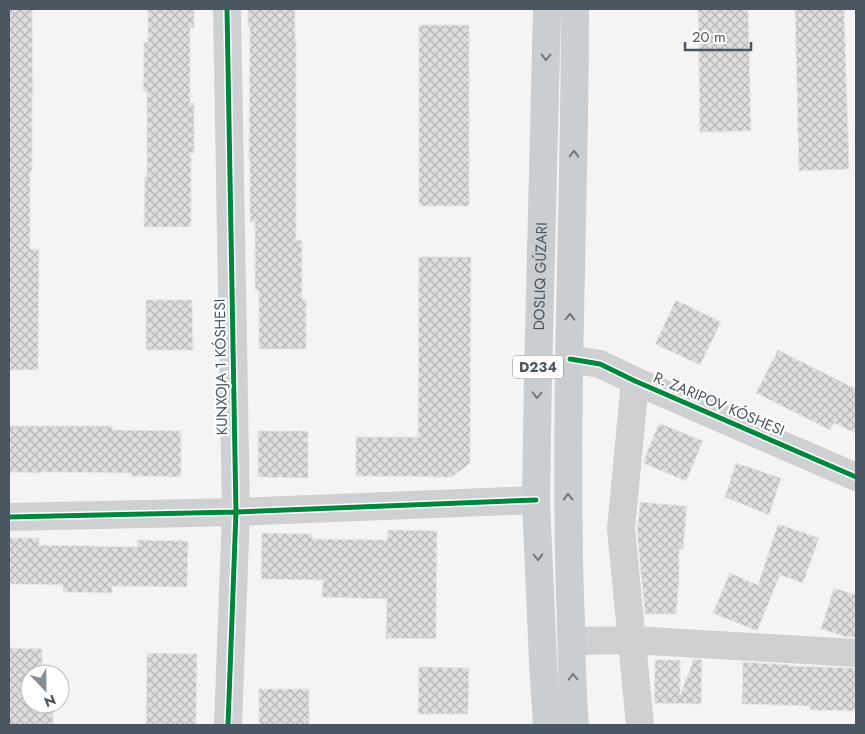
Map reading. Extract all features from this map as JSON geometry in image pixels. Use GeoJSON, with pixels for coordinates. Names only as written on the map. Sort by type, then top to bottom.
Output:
{"type":"FeatureCollection","features":[{"type":"Feature","properties":{"kind":"main road","name":"D234"},"geometry":{"type":"LineString","coordinates":[[547,9],[537,384],[536,500],[547,725]]}},
{"type":"Feature","properties":{"kind":"main road","name":"D234"},"geometry":{"type":"LineString","coordinates":[[575,9],[575,108],[568,470],[575,725]]}},
{"type":"Feature","properties":{"kind":"street","name":"KUNXOJA 1 KÓSHESI"},"geometry":{"type":"LineString","coordinates":[[227,9],[236,512],[228,725]]}},
{"type":"Feature","properties":{"kind":"street","name":"R. ZARIPOV KÓSHESI"},"geometry":{"type":"LineString","coordinates":[[570,359],[600,364],[856,477]]}},
{"type":"Feature","properties":{"kind":"street"},"geometry":{"type":"LineString","coordinates":[[635,381],[621,529],[640,725]]}},
{"type":"Feature","properties":{"kind":"street"},"geometry":{"type":"LineString","coordinates":[[9,517],[236,512],[536,500]]}},
{"type":"Feature","properties":{"kind":"street"},"geometry":{"type":"LineString","coordinates":[[572,642],[632,640],[856,653]]}},
{"type":"Feature","properties":{"kind":"building"},"geometry":{"type":"Polygon","coordinates":[[[9,9],[32,9],[33,97],[32,171],[30,171],[30,249],[39,249],[38,370],[9,370],[9,9]]]}},
{"type":"Feature","properties":{"kind":"building"},"geometry":{"type":"Polygon","coordinates":[[[148,9],[194,9],[194,28],[190,28],[190,103],[194,103],[194,153],[191,153],[191,227],[144,227],[145,177],[147,177],[147,92],[143,92],[144,42],[148,42],[148,9]]]}},
{"type":"Feature","properties":{"kind":"building"},"geometry":{"type":"Polygon","coordinates":[[[248,9],[295,9],[296,240],[302,240],[302,299],[306,299],[306,349],[259,349],[259,290],[255,290],[255,222],[250,222],[250,27],[248,27],[248,9]]]}},
{"type":"Feature","properties":{"kind":"building"},"geometry":{"type":"Polygon","coordinates":[[[698,9],[748,9],[751,131],[700,132],[698,9]]]}},
{"type":"Feature","properties":{"kind":"building"},"geometry":{"type":"Polygon","coordinates":[[[795,9],[844,9],[849,169],[799,171],[795,9]]]}},
{"type":"Feature","properties":{"kind":"building"},"geometry":{"type":"Polygon","coordinates":[[[419,25],[469,25],[469,206],[419,206],[419,25]]]}},
{"type":"Feature","properties":{"kind":"building"},"geometry":{"type":"Polygon","coordinates":[[[419,257],[471,257],[470,463],[452,477],[356,476],[356,437],[418,437],[419,257]]]}},
{"type":"Feature","properties":{"kind":"building"},"geometry":{"type":"Polygon","coordinates":[[[146,300],[192,300],[193,350],[146,350],[146,300]]]}},
{"type":"Feature","properties":{"kind":"building"},"geometry":{"type":"Polygon","coordinates":[[[676,300],[721,322],[700,365],[655,344],[676,300]]]}},
{"type":"Feature","properties":{"kind":"building"},"geometry":{"type":"Polygon","coordinates":[[[778,350],[856,389],[856,433],[834,423],[830,430],[756,393],[778,350]]]}},
{"type":"Feature","properties":{"kind":"building"},"geometry":{"type":"Polygon","coordinates":[[[659,423],[703,441],[686,481],[643,463],[659,423]]]}},
{"type":"Feature","properties":{"kind":"building"},"geometry":{"type":"Polygon","coordinates":[[[9,426],[112,426],[112,430],[181,431],[181,477],[131,476],[131,473],[9,472],[9,426]]]}},
{"type":"Feature","properties":{"kind":"building"},"geometry":{"type":"Polygon","coordinates":[[[258,431],[308,431],[308,478],[258,477],[258,431]]]}},
{"type":"Feature","properties":{"kind":"building"},"geometry":{"type":"Polygon","coordinates":[[[736,463],[781,478],[769,515],[725,497],[736,463]]]}},
{"type":"Feature","properties":{"kind":"building"},"geometry":{"type":"Polygon","coordinates":[[[640,502],[687,506],[683,549],[679,549],[676,614],[645,614],[637,531],[640,502]]]}},
{"type":"Feature","properties":{"kind":"building"},"geometry":{"type":"Polygon","coordinates":[[[778,524],[819,538],[803,583],[780,575],[757,631],[713,613],[730,573],[758,585],[778,524]]]}},
{"type":"Feature","properties":{"kind":"building"},"geometry":{"type":"Polygon","coordinates":[[[388,530],[437,531],[436,639],[386,638],[387,599],[322,597],[323,580],[261,579],[262,533],[312,534],[312,539],[387,540],[388,530]]]}},
{"type":"Feature","properties":{"kind":"building"},"geometry":{"type":"Polygon","coordinates":[[[9,538],[39,538],[39,545],[138,547],[138,540],[188,541],[187,587],[112,586],[112,593],[63,592],[63,585],[9,584],[9,538]]]}},
{"type":"Feature","properties":{"kind":"building"},"geometry":{"type":"Polygon","coordinates":[[[834,588],[856,595],[856,637],[846,637],[821,629],[834,588]]]}},
{"type":"Feature","properties":{"kind":"building"},"geometry":{"type":"Polygon","coordinates":[[[9,648],[42,649],[42,664],[20,664],[20,714],[53,714],[53,725],[9,725],[9,648]]]}},
{"type":"Feature","properties":{"kind":"building"},"geometry":{"type":"Polygon","coordinates":[[[147,653],[197,654],[196,725],[146,725],[147,653]]]}},
{"type":"Feature","properties":{"kind":"building"},"geometry":{"type":"Polygon","coordinates":[[[694,659],[702,660],[701,704],[654,703],[655,660],[680,660],[680,695],[694,659]]]}},
{"type":"Feature","properties":{"kind":"building"},"geometry":{"type":"Polygon","coordinates":[[[743,662],[790,666],[856,668],[856,711],[810,710],[810,706],[742,704],[743,662]]]}},
{"type":"Feature","properties":{"kind":"building"},"geometry":{"type":"Polygon","coordinates":[[[419,667],[469,668],[468,714],[418,714],[419,667]]]}},
{"type":"Feature","properties":{"kind":"building"},"geometry":{"type":"Polygon","coordinates":[[[259,689],[309,689],[309,725],[259,725],[259,689]]]}},
{"type":"Feature","properties":{"kind":"cycle path"},"geometry":{"type":"LineString","coordinates":[[227,9],[236,512],[228,725]]}},
{"type":"Feature","properties":{"kind":"cycle path"},"geometry":{"type":"LineString","coordinates":[[570,359],[600,364],[856,477]]}},
{"type":"Feature","properties":{"kind":"cycle path"},"geometry":{"type":"LineString","coordinates":[[9,517],[236,512],[536,500]]}}]}
